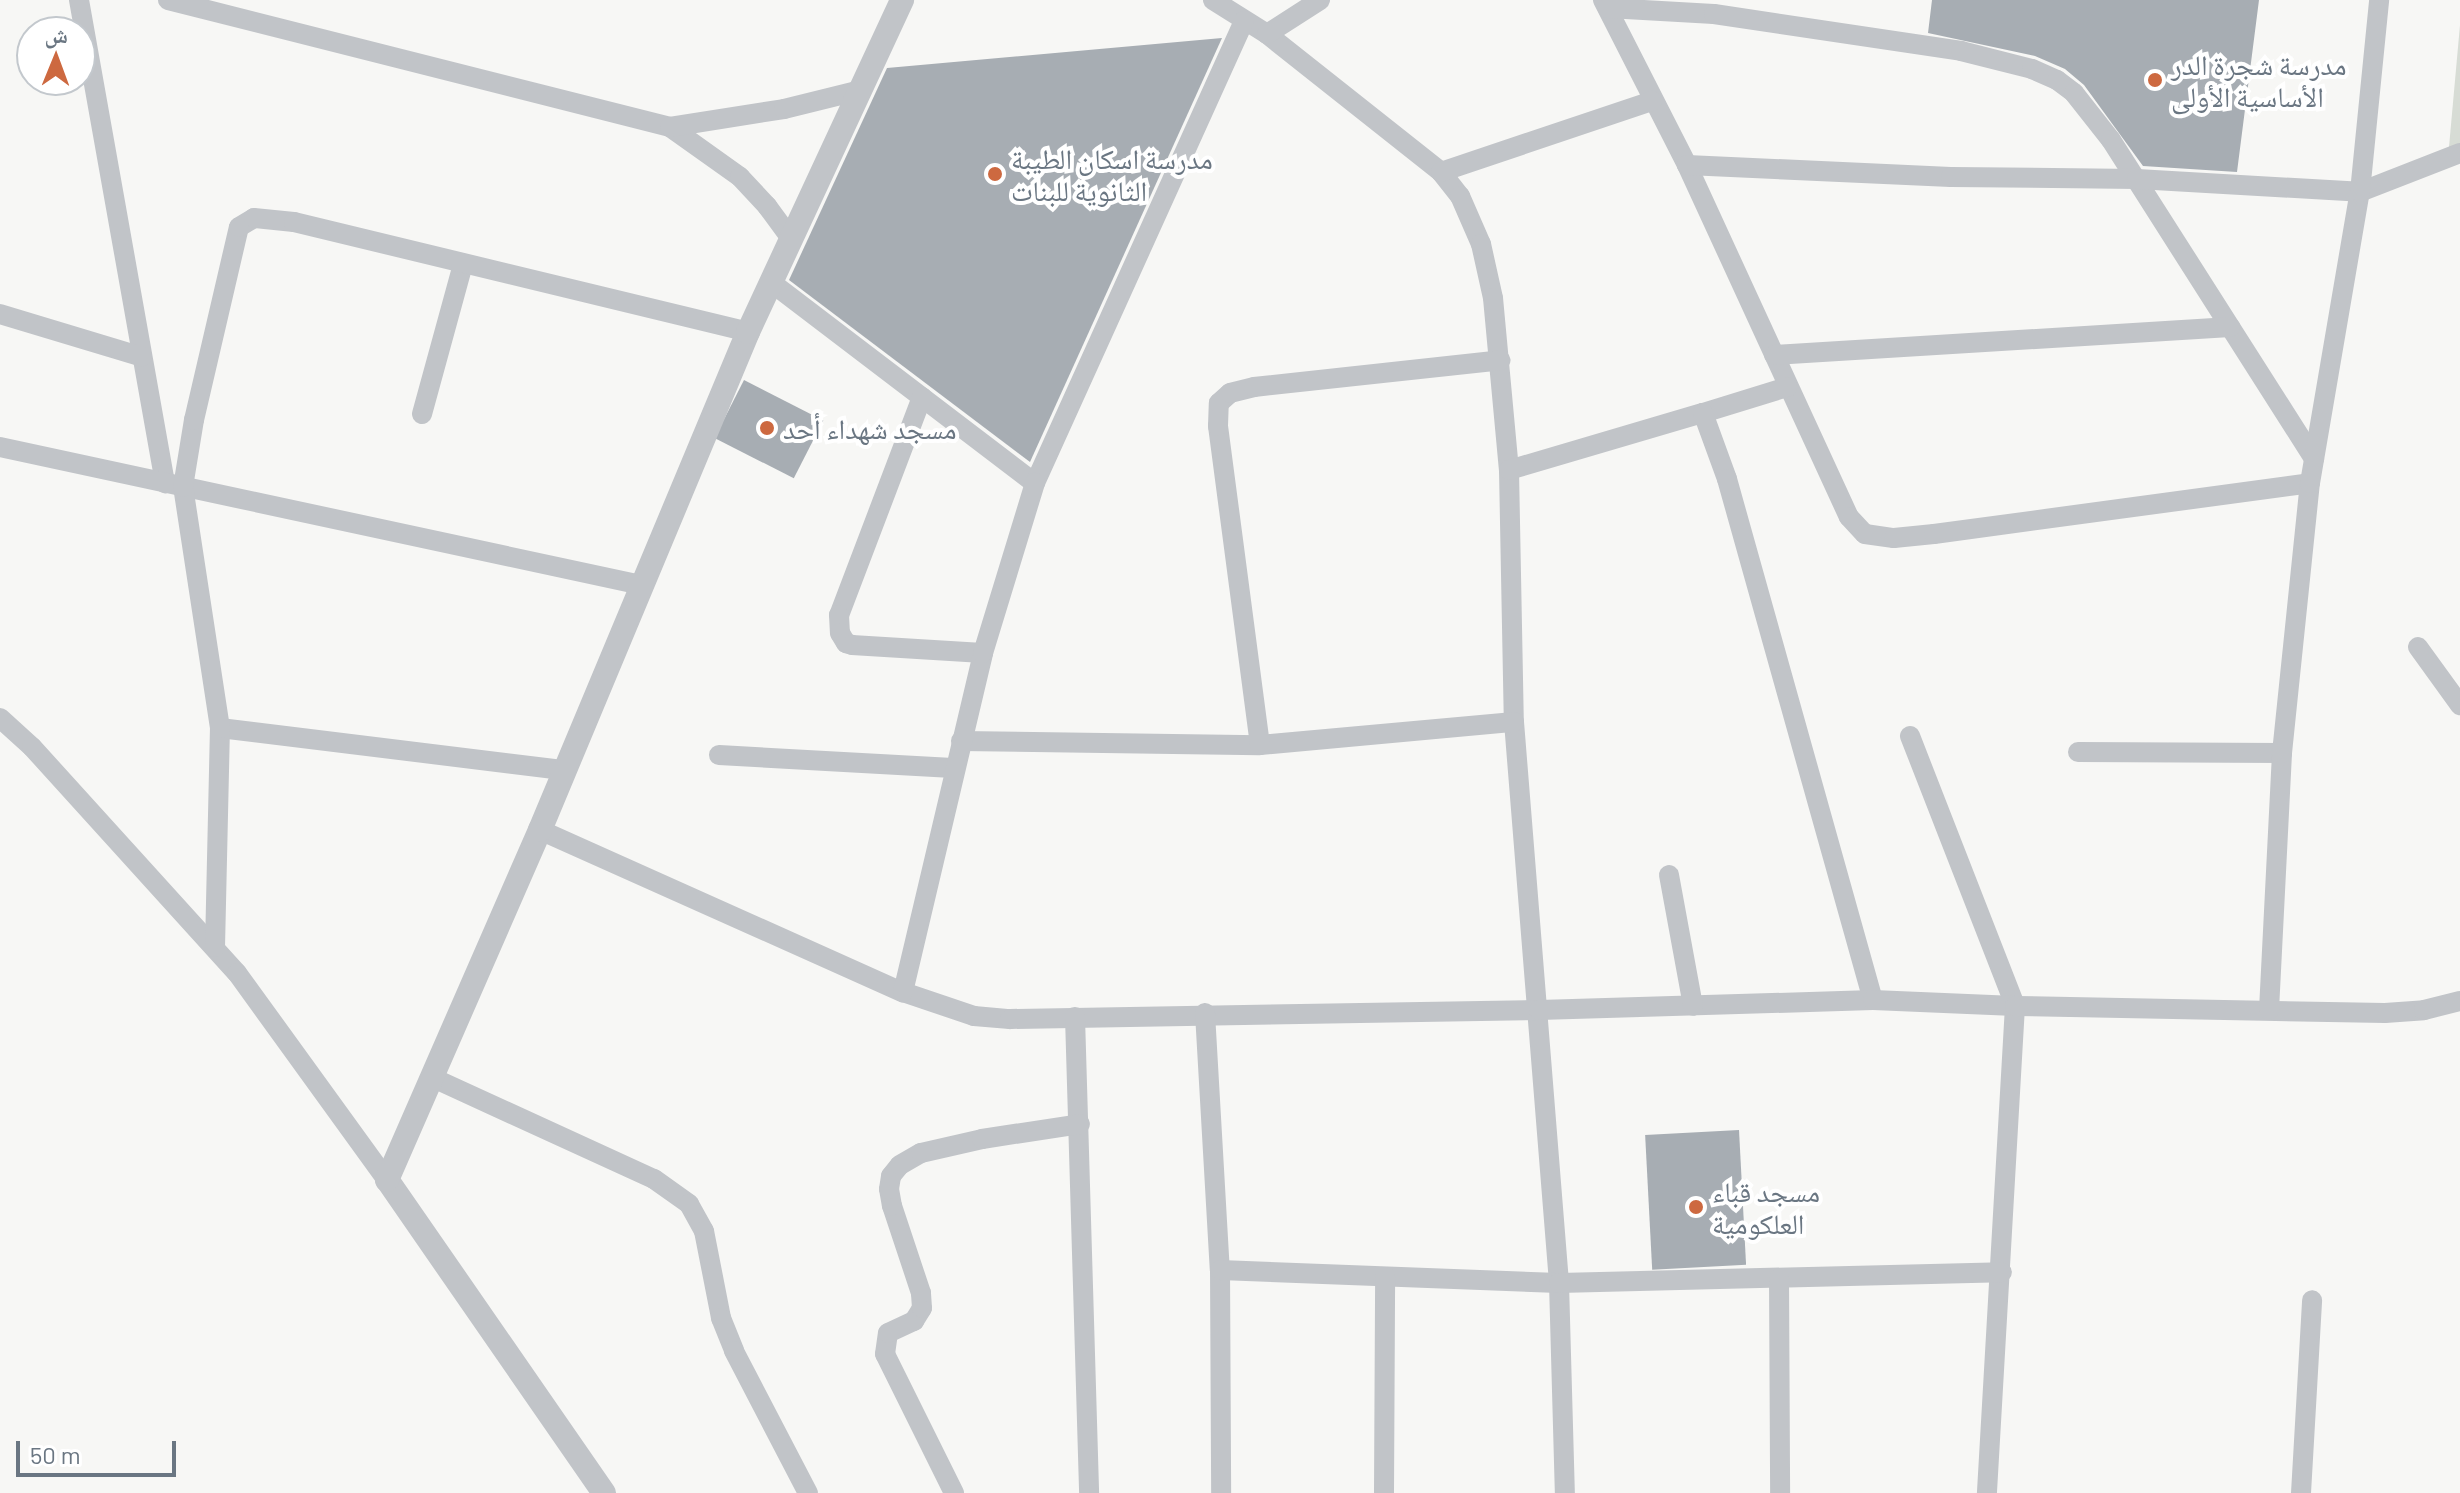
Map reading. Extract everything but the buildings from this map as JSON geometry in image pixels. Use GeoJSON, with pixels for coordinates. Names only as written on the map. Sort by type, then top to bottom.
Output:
{"type":"FeatureCollection","features":[{"type":"Feature","properties":{"kind":"street"},"geometry":{"type":"LineString","coordinates":[[79,0],[142,357],[174,485],[220,728],[215,947]]}},
{"type":"Feature","properties":{"kind":"street"},"geometry":{"type":"LineString","coordinates":[[168,0],[670,127],[740,177],[792,240]]}},
{"type":"Feature","properties":{"kind":"street"},"geometry":{"type":"LineString","coordinates":[[387,1180],[540,830],[748,332],[857,91],[902,0]]}},
{"type":"Feature","properties":{"kind":"street"},"geometry":{"type":"LineString","coordinates":[[1213,0],[1267,34],[1441,172],[1460,196],[1481,244],[1493,298],[1501,360],[1509,470],[1514,722],[1559,1283],[1565,1493]]}},
{"type":"Feature","properties":{"kind":"street"},"geometry":{"type":"LineString","coordinates":[[1267,34],[1320,0]]}},
{"type":"Feature","properties":{"kind":"street"},"geometry":{"type":"LineString","coordinates":[[2269,1010],[2282,753],[2310,483],[2360,192],[2379,0]]}},
{"type":"Feature","properties":{"kind":"street"},"geometry":{"type":"LineString","coordinates":[[2310,483],[1934,534],[1879,538],[1865,534],[1849,517],[1687,165],[1652,101],[1606,4],[1716,7],[1961,51],[2032,69],[2074,93],[2137,179],[2314,459]]}},
{"type":"Feature","properties":{"kind":"street"},"geometry":{"type":"LineString","coordinates":[[903,992],[953,768],[983,653],[1035,483],[1244,21]]}},
{"type":"Feature","properties":{"kind":"street"},"geometry":{"type":"LineString","coordinates":[[670,127],[784,109],[857,91]]}},
{"type":"Feature","properties":{"kind":"street"},"geometry":{"type":"LineString","coordinates":[[1441,172],[1652,101]]}},
{"type":"Feature","properties":{"kind":"street"},"geometry":{"type":"LineString","coordinates":[[1687,165],[1951,177],[2137,179],[2360,192],[2460,153]]}},
{"type":"Feature","properties":{"kind":"street"},"geometry":{"type":"LineString","coordinates":[[174,485],[194,420],[234,241],[239,227],[246,220],[265,217],[294,222],[748,332]]}},
{"type":"Feature","properties":{"kind":"street"},"geometry":{"type":"LineString","coordinates":[[422,414],[463,264]]}},
{"type":"Feature","properties":{"kind":"street"},"geometry":{"type":"LineString","coordinates":[[772,283],[1035,483]]}},
{"type":"Feature","properties":{"kind":"street"},"geometry":{"type":"LineString","coordinates":[[0,314],[142,357]]}},
{"type":"Feature","properties":{"kind":"street"},"geometry":{"type":"LineString","coordinates":[[1774,355],[2230,327]]}},
{"type":"Feature","properties":{"kind":"street"},"geometry":{"type":"LineString","coordinates":[[1260,745],[1218,426],[1219,403],[1230,393],[1254,387],[1501,360]]}},
{"type":"Feature","properties":{"kind":"street"},"geometry":{"type":"LineString","coordinates":[[1509,470],[1787,387]]}},
{"type":"Feature","properties":{"kind":"street"},"geometry":{"type":"LineString","coordinates":[[922,397],[839,615],[840,633],[846,643],[852,645],[983,653]]}},
{"type":"Feature","properties":{"kind":"street"},"geometry":{"type":"LineString","coordinates":[[1703,413],[1727,479],[1873,1000]]}},
{"type":"Feature","properties":{"kind":"street"},"geometry":{"type":"LineString","coordinates":[[0,447],[641,585]]}},
{"type":"Feature","properties":{"kind":"street"},"geometry":{"type":"LineString","coordinates":[[2418,647],[2460,705]]}},
{"type":"Feature","properties":{"kind":"street"},"geometry":{"type":"LineString","coordinates":[[0,718],[32,747],[215,947],[254,994],[604,1493]]}},
{"type":"Feature","properties":{"kind":"street"},"geometry":{"type":"LineString","coordinates":[[961,741],[1260,745],[1514,722]]}},
{"type":"Feature","properties":{"kind":"street"},"geometry":{"type":"LineString","coordinates":[[220,728],[564,770]]}},
{"type":"Feature","properties":{"kind":"street"},"geometry":{"type":"LineString","coordinates":[[1910,736],[2015,1006],[1987,1493]]}},
{"type":"Feature","properties":{"kind":"street"},"geometry":{"type":"LineString","coordinates":[[2078,752],[2282,753]]}},
{"type":"Feature","properties":{"kind":"street"},"geometry":{"type":"LineString","coordinates":[[719,755],[953,768]]}},
{"type":"Feature","properties":{"kind":"street"},"geometry":{"type":"LineString","coordinates":[[540,830],[903,992],[974,1016],[1539,1010],[1873,1000],[2385,1013],[2424,1010],[2460,1001]]}},
{"type":"Feature","properties":{"kind":"street"},"geometry":{"type":"LineString","coordinates":[[1669,875],[1693,1006]]}},
{"type":"Feature","properties":{"kind":"street"},"geometry":{"type":"LineString","coordinates":[[1205,1013],[1220,1270],[1221,1493]]}},
{"type":"Feature","properties":{"kind":"street"},"geometry":{"type":"LineString","coordinates":[[1075,1017],[1089,1493]]}},
{"type":"Feature","properties":{"kind":"street"},"geometry":{"type":"LineString","coordinates":[[431,1077],[654,1179],[689,1204],[704,1231],[721,1318],[734,1351],[808,1493]]}},
{"type":"Feature","properties":{"kind":"street"},"geometry":{"type":"LineString","coordinates":[[954,1493],[885,1354],[888,1333],[914,1321],[922,1308],[921,1293],[892,1206],[889,1189],[891,1176],[900,1165],[921,1153],[982,1139],[1080,1124]]}},
{"type":"Feature","properties":{"kind":"street"},"geometry":{"type":"LineString","coordinates":[[1220,1270],[1559,1283],[2002,1272]]}},
{"type":"Feature","properties":{"kind":"street"},"geometry":{"type":"LineString","coordinates":[[1384,1493],[1385,1277]]}},
{"type":"Feature","properties":{"kind":"street"},"geometry":{"type":"LineString","coordinates":[[1779,1278],[1780,1493]]}},
{"type":"Feature","properties":{"kind":"street"},"geometry":{"type":"LineString","coordinates":[[2301,1493],[2312,1300]]}},
{"type":"Feature","properties":{"kind":"shaded area"},"geometry":{"type":"Polygon","coordinates":[[[2460,25],[2460,153],[2448,158],[2460,25]]]}},
{"type":"Feature","properties":{"kind":"place","name":"مدرسة شجرة الدر الأساسية الأولى"},"geometry":{"type":"Point","coordinates":[2155,80]}},
{"type":"Feature","properties":{"kind":"place","name":"مدرسة اسكان الطيبة الثانوية للبنات"},"geometry":{"type":"Point","coordinates":[995,174]}},
{"type":"Feature","properties":{"kind":"place","name":"مسجد شهداء أحد"},"geometry":{"type":"Point","coordinates":[767,428]}},
{"type":"Feature","properties":{"kind":"place","name":"مسجد قباء العلكومية"},"geometry":{"type":"Point","coordinates":[1696,1207]}}]}
